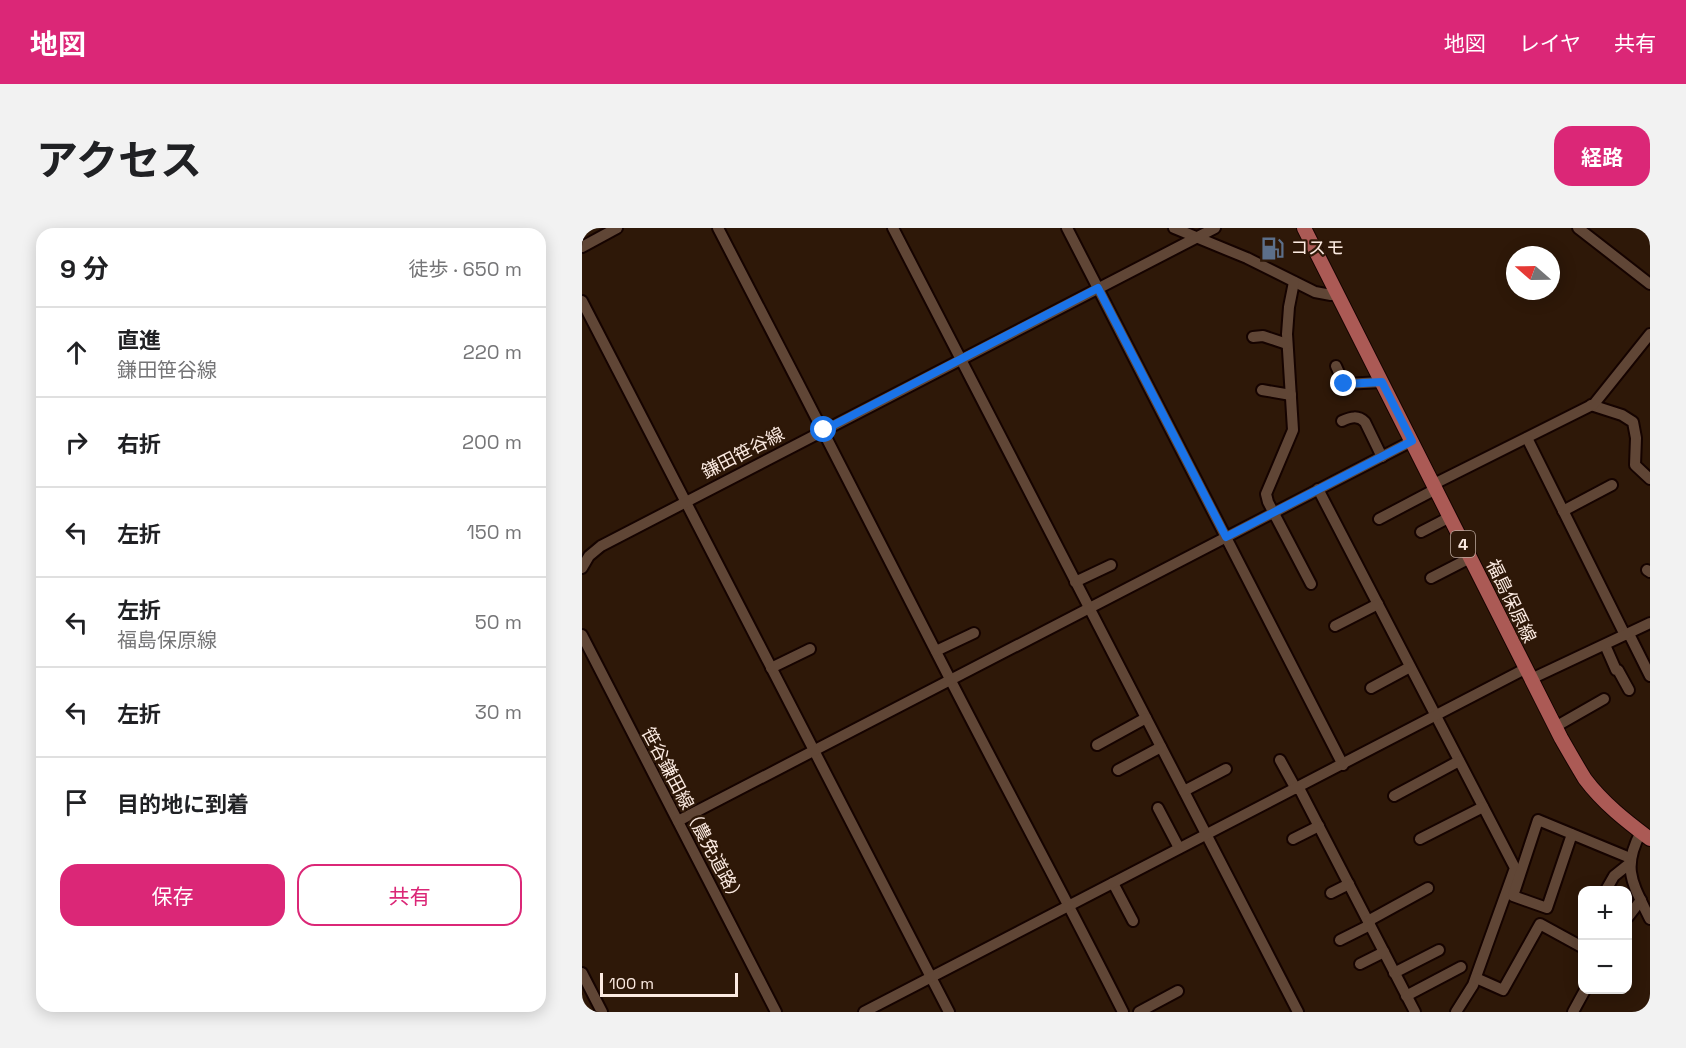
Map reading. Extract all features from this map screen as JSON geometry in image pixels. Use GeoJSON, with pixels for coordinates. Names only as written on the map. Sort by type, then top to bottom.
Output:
{"type":"FeatureCollection","features":[{"type":"Feature","properties":{"kind":"main road","name":"福島保原線"},"geometry":{"type":"LineString","coordinates":[[1304,228],[1556,727],[1586,779],[1608,805],[1645,836]]}},
{"type":"Feature","properties":{"kind":"street"},"geometry":{"type":"LineString","coordinates":[[582,247],[617,228]]}},
{"type":"Feature","properties":{"kind":"street"},"geometry":{"type":"LineString","coordinates":[[718,228],[1124,1012]]}},
{"type":"Feature","properties":{"kind":"street"},"geometry":{"type":"LineString","coordinates":[[893,228],[1298,1012]]}},
{"type":"Feature","properties":{"kind":"street"},"geometry":{"type":"LineString","coordinates":[[1067,228],[1343,765]]}},
{"type":"Feature","properties":{"kind":"street"},"geometry":{"type":"LineString","coordinates":[[1174,228],[1247,258],[1314,292],[1331,295],[1337,292]]}},
{"type":"Feature","properties":{"kind":"street","name":"鎌田笹谷線"},"geometry":{"type":"LineString","coordinates":[[582,568],[586,555],[601,546],[1215,228]]}},
{"type":"Feature","properties":{"kind":"street"},"geometry":{"type":"LineString","coordinates":[[1578,228],[1650,284]]}},
{"type":"Feature","properties":{"kind":"street"},"geometry":{"type":"LineString","coordinates":[[1294,282],[1288,307],[1287,344],[1293,426],[1266,492],[1268,502],[1311,584]]}},
{"type":"Feature","properties":{"kind":"street"},"geometry":{"type":"LineString","coordinates":[[582,301],[949,1012]]}},
{"type":"Feature","properties":{"kind":"street"},"geometry":{"type":"LineString","coordinates":[[1379,519],[1591,405],[1599,399],[1650,334]]}},
{"type":"Feature","properties":{"kind":"street"},"geometry":{"type":"LineString","coordinates":[[1253,337],[1263,336],[1287,344]]}},
{"type":"Feature","properties":{"kind":"street"},"geometry":{"type":"LineString","coordinates":[[1336,366],[1344,384],[1382,382]]}},
{"type":"Feature","properties":{"kind":"street"},"geometry":{"type":"LineString","coordinates":[[1262,390],[1291,395]]}},
{"type":"Feature","properties":{"kind":"street"},"geometry":{"type":"LineString","coordinates":[[1591,405],[1622,415],[1633,422],[1636,438],[1635,465],[1650,479]]}},
{"type":"Feature","properties":{"kind":"street"},"geometry":{"type":"LineString","coordinates":[[1342,421],[1354,417],[1362,418],[1382,457]]}},
{"type":"Feature","properties":{"kind":"street"},"geometry":{"type":"LineString","coordinates":[[1527,438],[1650,676]]}},
{"type":"Feature","properties":{"kind":"street"},"geometry":{"type":"LineString","coordinates":[[678,821],[1412,441]]}},
{"type":"Feature","properties":{"kind":"street"},"geometry":{"type":"LineString","coordinates":[[1563,511],[1612,485]]}},
{"type":"Feature","properties":{"kind":"street"},"geometry":{"type":"LineString","coordinates":[[1318,489],[1515,868],[1476,978],[1456,1012]]}},
{"type":"Feature","properties":{"kind":"street"},"geometry":{"type":"LineString","coordinates":[[1421,532],[1450,517]]}},
{"type":"Feature","properties":{"kind":"street"},"geometry":{"type":"LineString","coordinates":[[1431,578],[1470,558]]}},
{"type":"Feature","properties":{"kind":"street"},"geometry":{"type":"LineString","coordinates":[[1075,582],[1111,565]]}},
{"type":"Feature","properties":{"kind":"street"},"geometry":{"type":"LineString","coordinates":[[1335,627],[1378,604]]}},
{"type":"Feature","properties":{"kind":"street"},"geometry":{"type":"LineString","coordinates":[[864,1012],[1436,716],[1528,674],[1605,645],[1650,623]]}},
{"type":"Feature","properties":{"kind":"street"},"geometry":{"type":"LineString","coordinates":[[936,651],[974,633]]}},
{"type":"Feature","properties":{"kind":"street","name":"笹谷鎌田線（農免道路）"},"geometry":{"type":"LineString","coordinates":[[582,635],[776,1012]]}},
{"type":"Feature","properties":{"kind":"street"},"geometry":{"type":"LineString","coordinates":[[1605,645],[1616,670],[1629,690]]}},
{"type":"Feature","properties":{"kind":"street"},"geometry":{"type":"LineString","coordinates":[[771,668],[810,649]]}},
{"type":"Feature","properties":{"kind":"street"},"geometry":{"type":"LineString","coordinates":[[1371,688],[1410,668]]}},
{"type":"Feature","properties":{"kind":"street"},"geometry":{"type":"LineString","coordinates":[[1556,727],[1604,699]]}},
{"type":"Feature","properties":{"kind":"street"},"geometry":{"type":"LineString","coordinates":[[1097,745],[1146,718]]}},
{"type":"Feature","properties":{"kind":"street"},"geometry":{"type":"LineString","coordinates":[[1118,770],[1161,747]]}},
{"type":"Feature","properties":{"kind":"street"},"geometry":{"type":"LineString","coordinates":[[1280,760],[1349,884],[1414,1012]]}},
{"type":"Feature","properties":{"kind":"street"},"geometry":{"type":"LineString","coordinates":[[1394,796],[1459,761]]}},
{"type":"Feature","properties":{"kind":"street"},"geometry":{"type":"LineString","coordinates":[[1184,791],[1226,769]]}},
{"type":"Feature","properties":{"kind":"street"},"geometry":{"type":"LineString","coordinates":[[1420,839],[1483,807]]}},
{"type":"Feature","properties":{"kind":"street"},"geometry":{"type":"LineString","coordinates":[[1158,808],[1179,848]]}},
{"type":"Feature","properties":{"kind":"street"},"geometry":{"type":"LineString","coordinates":[[1572,834],[1547,908],[1513,896],[1538,820],[1572,834],[1630,861]]}},
{"type":"Feature","properties":{"kind":"street"},"geometry":{"type":"LineString","coordinates":[[1293,839],[1318,826]]}},
{"type":"Feature","properties":{"kind":"street"},"geometry":{"type":"LineString","coordinates":[[1609,886],[1614,876],[1630,861],[1645,836]]}},
{"type":"Feature","properties":{"kind":"street"},"geometry":{"type":"LineString","coordinates":[[1630,861],[1630,874],[1650,919]]}},
{"type":"Feature","properties":{"kind":"street"},"geometry":{"type":"LineString","coordinates":[[1113,883],[1133,921]]}},
{"type":"Feature","properties":{"kind":"street"},"geometry":{"type":"LineString","coordinates":[[1331,893],[1349,884]]}},
{"type":"Feature","properties":{"kind":"street"},"geometry":{"type":"LineString","coordinates":[[1340,940],[1428,888]]}},
{"type":"Feature","properties":{"kind":"street"},"geometry":{"type":"LineString","coordinates":[[1632,912],[1641,900]]}},
{"type":"Feature","properties":{"kind":"street"},"geometry":{"type":"LineString","coordinates":[[1476,978],[1503,990],[1540,924],[1578,945]]}},
{"type":"Feature","properties":{"kind":"street"},"geometry":{"type":"LineString","coordinates":[[1394,973],[1438,950]]}},
{"type":"Feature","properties":{"kind":"street"},"geometry":{"type":"LineString","coordinates":[[1360,964],[1384,952]]}},
{"type":"Feature","properties":{"kind":"street"},"geometry":{"type":"LineString","coordinates":[[1406,996],[1461,967]]}},
{"type":"Feature","properties":{"kind":"street"},"geometry":{"type":"LineString","coordinates":[[582,973],[602,1012]]}},
{"type":"Feature","properties":{"kind":"street"},"geometry":{"type":"LineString","coordinates":[[1138,1012],[1178,990]]}},
{"type":"Feature","properties":{"kind":"street"},"geometry":{"type":"LineString","coordinates":[[1573,1012],[1583,994]]}},
{"type":"Feature","properties":{"kind":"place","name":"コスモ"},"geometry":{"type":"Point","coordinates":[1272,248]}},
{"type":"Feature","properties":{"kind":"route"},"geometry":{"type":"LineString","coordinates":[[824,430],[1098,288],[1226,537],[1412,441],[1382,382],[1344,384]]}}]}
